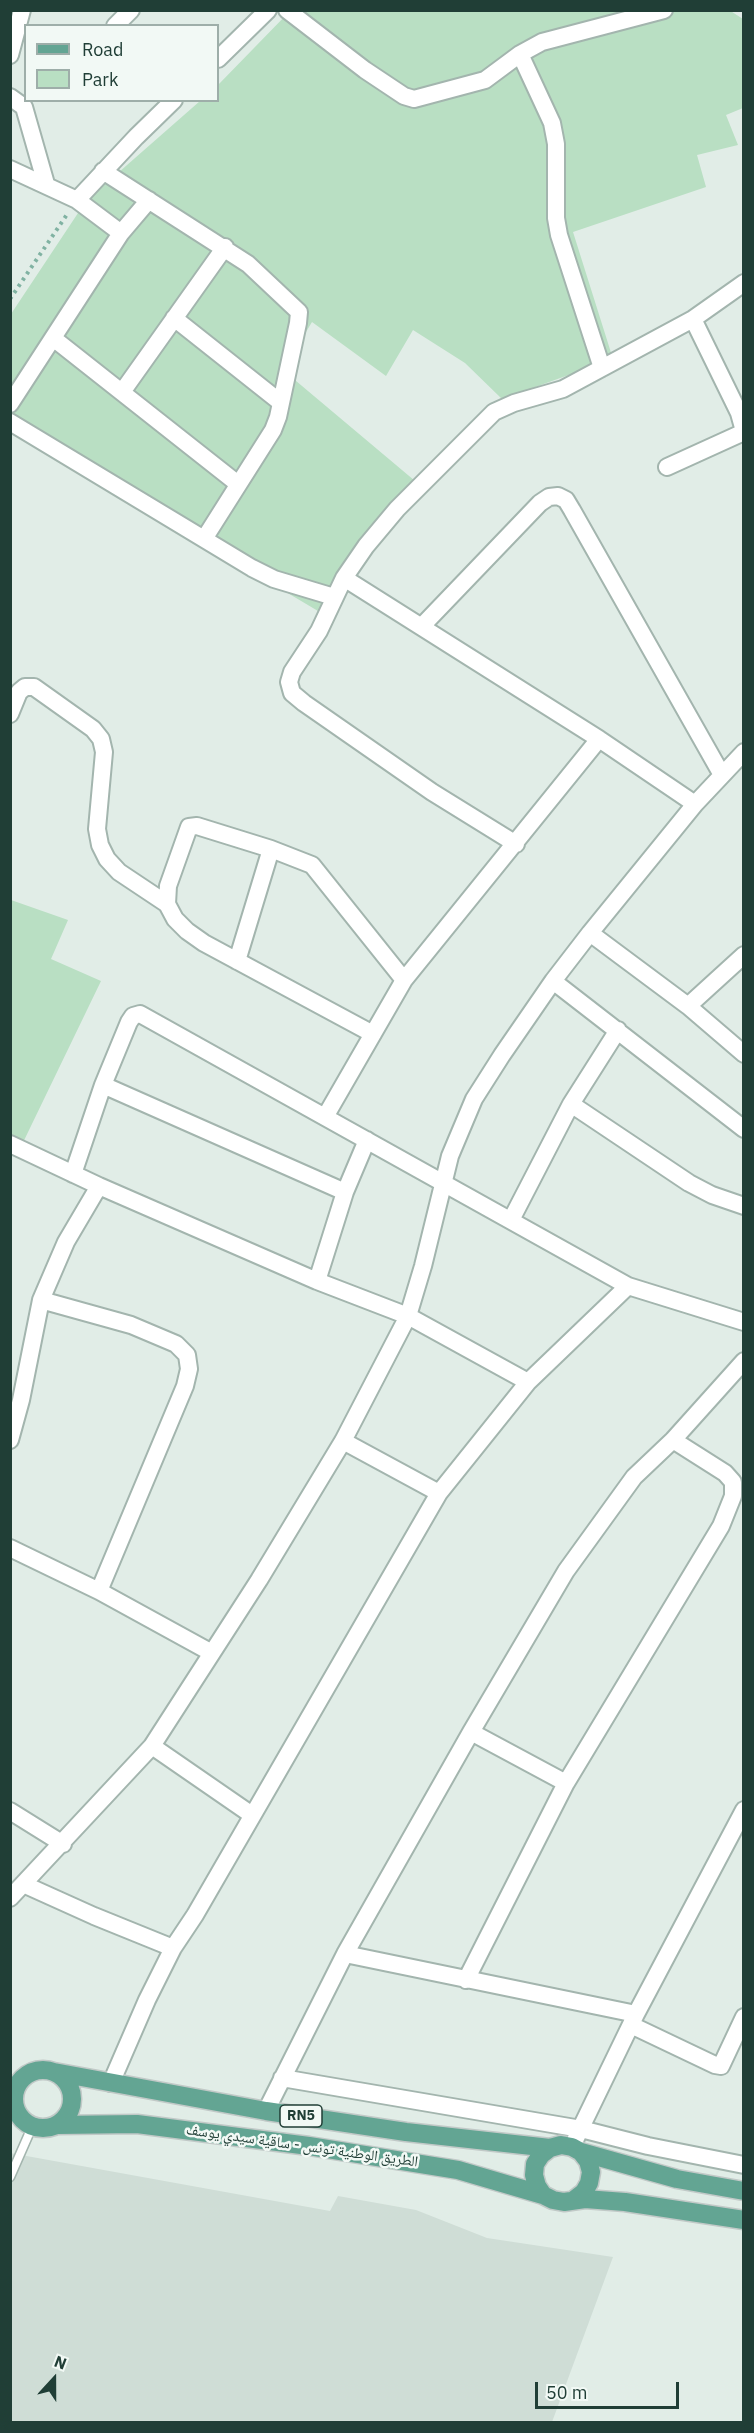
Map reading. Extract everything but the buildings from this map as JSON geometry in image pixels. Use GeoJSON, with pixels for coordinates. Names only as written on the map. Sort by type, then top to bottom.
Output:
{"type":"FeatureCollection","features":[{"type":"Feature","properties":{"kind":"main road","name":"الطريق الوطنية تونس - ساقية سيدي يوسف"},"geometry":{"type":"LineString","coordinates":[[10,2071],[46,2071],[266,2111],[406,2132],[550,2148]]}},
{"type":"Feature","properties":{"kind":"main road"},"geometry":{"type":"LineString","coordinates":[[21,2121],[15,2109],[13,2097],[17,2085],[26,2075],[46,2071],[65,2080],[71,2091],[72,2104],[67,2117],[57,2125]]}},
{"type":"Feature","properties":{"kind":"main road","name":"RN5"},"geometry":{"type":"LineString","coordinates":[[21,2121],[45,2129],[57,2125]]}},
{"type":"Feature","properties":{"kind":"main road","name":"الطريق الوطنية تونس - ساقية سيدي يوسف"},"geometry":{"type":"LineString","coordinates":[[57,2125],[137,2124],[309,2146],[458,2169],[543,2195]]}},
{"type":"Feature","properties":{"kind":"main road","name":"RN5"},"geometry":{"type":"LineString","coordinates":[[550,2148],[561,2145],[677,2179],[744,2191]]}},
{"type":"Feature","properties":{"kind":"main road"},"geometry":{"type":"LineString","coordinates":[[543,2195],[534,2175],[535,2164],[550,2148]]}},
{"type":"Feature","properties":{"kind":"main road"},"geometry":{"type":"LineString","coordinates":[[575,2199],[590,2183],[591,2172],[588,2161],[577,2149]]}},
{"type":"Feature","properties":{"kind":"main road","name":"RN5"},"geometry":{"type":"LineString","coordinates":[[543,2195],[564,2202],[575,2199],[635,2203],[744,2220]]}},
{"type":"Feature","properties":{"kind":"street"},"geometry":{"type":"LineString","coordinates":[[10,55],[22,10]]}},
{"type":"Feature","properties":{"kind":"street"},"geometry":{"type":"LineString","coordinates":[[118,24],[131,10]]}},
{"type":"Feature","properties":{"kind":"street"},"geometry":{"type":"LineString","coordinates":[[287,10],[365,70],[404,96],[414,99],[485,80],[520,54],[542,42],[664,10]]}},
{"type":"Feature","properties":{"kind":"street"},"geometry":{"type":"LineString","coordinates":[[219,58],[264,12]]}},
{"type":"Feature","properties":{"kind":"street"},"geometry":{"type":"LineString","coordinates":[[520,54],[552,123],[556,144],[556,218],[559,235],[602,368]]}},
{"type":"Feature","properties":{"kind":"street"},"geometry":{"type":"LineString","coordinates":[[22,101],[46,184]]}},
{"type":"Feature","properties":{"kind":"street"},"geometry":{"type":"LineString","coordinates":[[77,200],[172,102]]}},
{"type":"Feature","properties":{"kind":"street"},"geometry":{"type":"LineString","coordinates":[[10,169],[77,200],[121,233]]}},
{"type":"Feature","properties":{"kind":"street"},"geometry":{"type":"LineString","coordinates":[[104,171],[225,247],[248,264],[298,312],[298,323],[273,430],[204,539]]}},
{"type":"Feature","properties":{"kind":"street"},"geometry":{"type":"LineString","coordinates":[[10,404],[121,233],[149,200]]}},
{"type":"Feature","properties":{"kind":"street"},"geometry":{"type":"LineString","coordinates":[[122,392],[225,247]]}},
{"type":"Feature","properties":{"kind":"street"},"geometry":{"type":"LineString","coordinates":[[516,844],[432,792],[292,693],[289,682],[292,672],[319,631],[344,578],[366,546],[397,509],[494,412],[514,403],[563,389],[693,320],[744,284]]}},
{"type":"Feature","properties":{"kind":"street"},"geometry":{"type":"LineString","coordinates":[[174,318],[280,402]]}},
{"type":"Feature","properties":{"kind":"street"},"geometry":{"type":"LineString","coordinates":[[667,467],[744,431],[740,413],[693,320]]}},
{"type":"Feature","properties":{"kind":"street"},"geometry":{"type":"LineString","coordinates":[[53,338],[238,484]]}},
{"type":"Feature","properties":{"kind":"street"},"geometry":{"type":"LineString","coordinates":[[740,413],[744,394]]}},
{"type":"Feature","properties":{"kind":"street"},"geometry":{"type":"LineString","coordinates":[[10,422],[274,579],[334,597]]}},
{"type":"Feature","properties":{"kind":"street"},"geometry":{"type":"LineString","coordinates":[[422,626],[540,503],[549,497],[558,496],[566,500],[572,510],[722,775]]}},
{"type":"Feature","properties":{"kind":"street"},"geometry":{"type":"LineString","coordinates":[[344,578],[599,739],[694,804]]}},
{"type":"Feature","properties":{"kind":"street"},"geometry":{"type":"LineString","coordinates":[[10,714],[19,692],[25,687],[33,687],[93,729],[101,739],[104,752],[97,829],[100,845],[107,859],[119,872],[167,904],[175,919],[187,931],[237,961],[373,1034]]}},
{"type":"Feature","properties":{"kind":"street"},"geometry":{"type":"LineString","coordinates":[[325,1117],[404,980],[599,739]]}},
{"type":"Feature","properties":{"kind":"street"},"geometry":{"type":"LineString","coordinates":[[10,1898],[63,1844],[152,1746],[344,1441],[408,1316],[423,1266],[442,1184],[459,1131],[474,1099],[553,981],[590,933],[694,804],[744,752]]}},
{"type":"Feature","properties":{"kind":"street"},"geometry":{"type":"LineString","coordinates":[[167,904],[171,874],[189,827],[197,826],[271,849],[312,865],[404,980]]}},
{"type":"Feature","properties":{"kind":"street"},"geometry":{"type":"LineString","coordinates":[[237,961],[271,849]]}},
{"type":"Feature","properties":{"kind":"street"},"geometry":{"type":"LineString","coordinates":[[590,933],[688,1006],[744,1054]]}},
{"type":"Feature","properties":{"kind":"street"},"geometry":{"type":"LineString","coordinates":[[688,1006],[744,955]]}},
{"type":"Feature","properties":{"kind":"street"},"geometry":{"type":"LineString","coordinates":[[553,981],[744,1129]]}},
{"type":"Feature","properties":{"kind":"street"},"geometry":{"type":"LineString","coordinates":[[73,1174],[129,1022],[133,1016],[140,1014],[628,1286],[744,1322]]}},
{"type":"Feature","properties":{"kind":"street"},"geometry":{"type":"LineString","coordinates":[[511,1220],[572,1104],[618,1030]]}},
{"type":"Feature","properties":{"kind":"street"},"geometry":{"type":"LineString","coordinates":[[104,1085],[345,1192]]}},
{"type":"Feature","properties":{"kind":"street"},"geometry":{"type":"LineString","coordinates":[[572,1104],[689,1183],[712,1195],[744,1206]]}},
{"type":"Feature","properties":{"kind":"street"},"geometry":{"type":"LineString","coordinates":[[318,1281],[345,1192],[367,1140]]}},
{"type":"Feature","properties":{"kind":"street"},"geometry":{"type":"LineString","coordinates":[[10,1144],[99,1186],[318,1281],[408,1316],[528,1382]]}},
{"type":"Feature","properties":{"kind":"street"},"geometry":{"type":"LineString","coordinates":[[10,1440],[21,1400],[41,1300],[66,1242],[99,1186]]}},
{"type":"Feature","properties":{"kind":"street"},"geometry":{"type":"LineString","coordinates":[[111,2083],[147,2000],[173,1948],[195,1915],[438,1493],[528,1382],[628,1286]]}},
{"type":"Feature","properties":{"kind":"street"},"geometry":{"type":"LineString","coordinates":[[41,1300],[131,1325],[176,1344],[187,1355],[189,1369],[185,1386],[99,1591]]}},
{"type":"Feature","properties":{"kind":"street"},"geometry":{"type":"LineString","coordinates":[[266,2111],[345,1954],[471,1732],[566,1571],[634,1477],[673,1440],[744,1360]]}},
{"type":"Feature","properties":{"kind":"street"},"geometry":{"type":"LineString","coordinates":[[466,1980],[566,1783],[721,1526],[733,1496],[733,1482],[725,1473],[673,1440]]}},
{"type":"Feature","properties":{"kind":"street"},"geometry":{"type":"LineString","coordinates":[[344,1441],[438,1493]]}},
{"type":"Feature","properties":{"kind":"street"},"geometry":{"type":"LineString","coordinates":[[10,1548],[99,1591],[212,1653]]}},
{"type":"Feature","properties":{"kind":"street"},"geometry":{"type":"LineString","coordinates":[[471,1732],[566,1783]]}},
{"type":"Feature","properties":{"kind":"street"},"geometry":{"type":"LineString","coordinates":[[152,1746],[252,1815]]}},
{"type":"Feature","properties":{"kind":"street"},"geometry":{"type":"LineString","coordinates":[[577,2149],[580,2129],[634,2020],[744,1810]]}},
{"type":"Feature","properties":{"kind":"street"},"geometry":{"type":"LineString","coordinates":[[10,1811],[63,1844]]}},
{"type":"Feature","properties":{"kind":"street"},"geometry":{"type":"LineString","coordinates":[[23,1884],[173,1948]]}},
{"type":"Feature","properties":{"kind":"street"},"geometry":{"type":"LineString","coordinates":[[345,1954],[634,2020],[715,2065],[721,2066],[744,2017]]}},
{"type":"Feature","properties":{"kind":"street"},"geometry":{"type":"LineString","coordinates":[[282,2078],[580,2129],[648,2146],[744,2165]]}},
{"type":"Feature","properties":{"kind":"lane"},"geometry":{"type":"LineString","coordinates":[[10,2177],[21,2121]]}},
{"type":"Feature","properties":{"kind":"path"},"geometry":{"type":"LineString","coordinates":[[10,299],[77,200]]}},
{"type":"Feature","properties":{"kind":"shaded area"},"geometry":{"type":"Polygon","coordinates":[[[10,2153],[330,2211],[338,2196],[416,2210],[487,2238],[613,2257],[552,2422],[11,2422],[10,2153]]]}},
{"type":"Feature","properties":{"kind":"green space"},"geometry":{"type":"Polygon","coordinates":[[[729,10],[743,19],[743,108],[726,115],[738,145],[697,155],[706,187],[573,232],[613,359],[502,399],[465,363],[413,330],[386,376],[312,322],[283,370],[421,486],[318,611],[11,429],[11,314],[86,201],[199,102],[219,102],[219,84],[290,11],[729,10]]]}},
{"type":"Feature","properties":{"kind":"green space"},"geometry":{"type":"Polygon","coordinates":[[[11,900],[68,920],[51,959],[101,981],[16,1157],[11,1152],[11,900]]]}}]}
